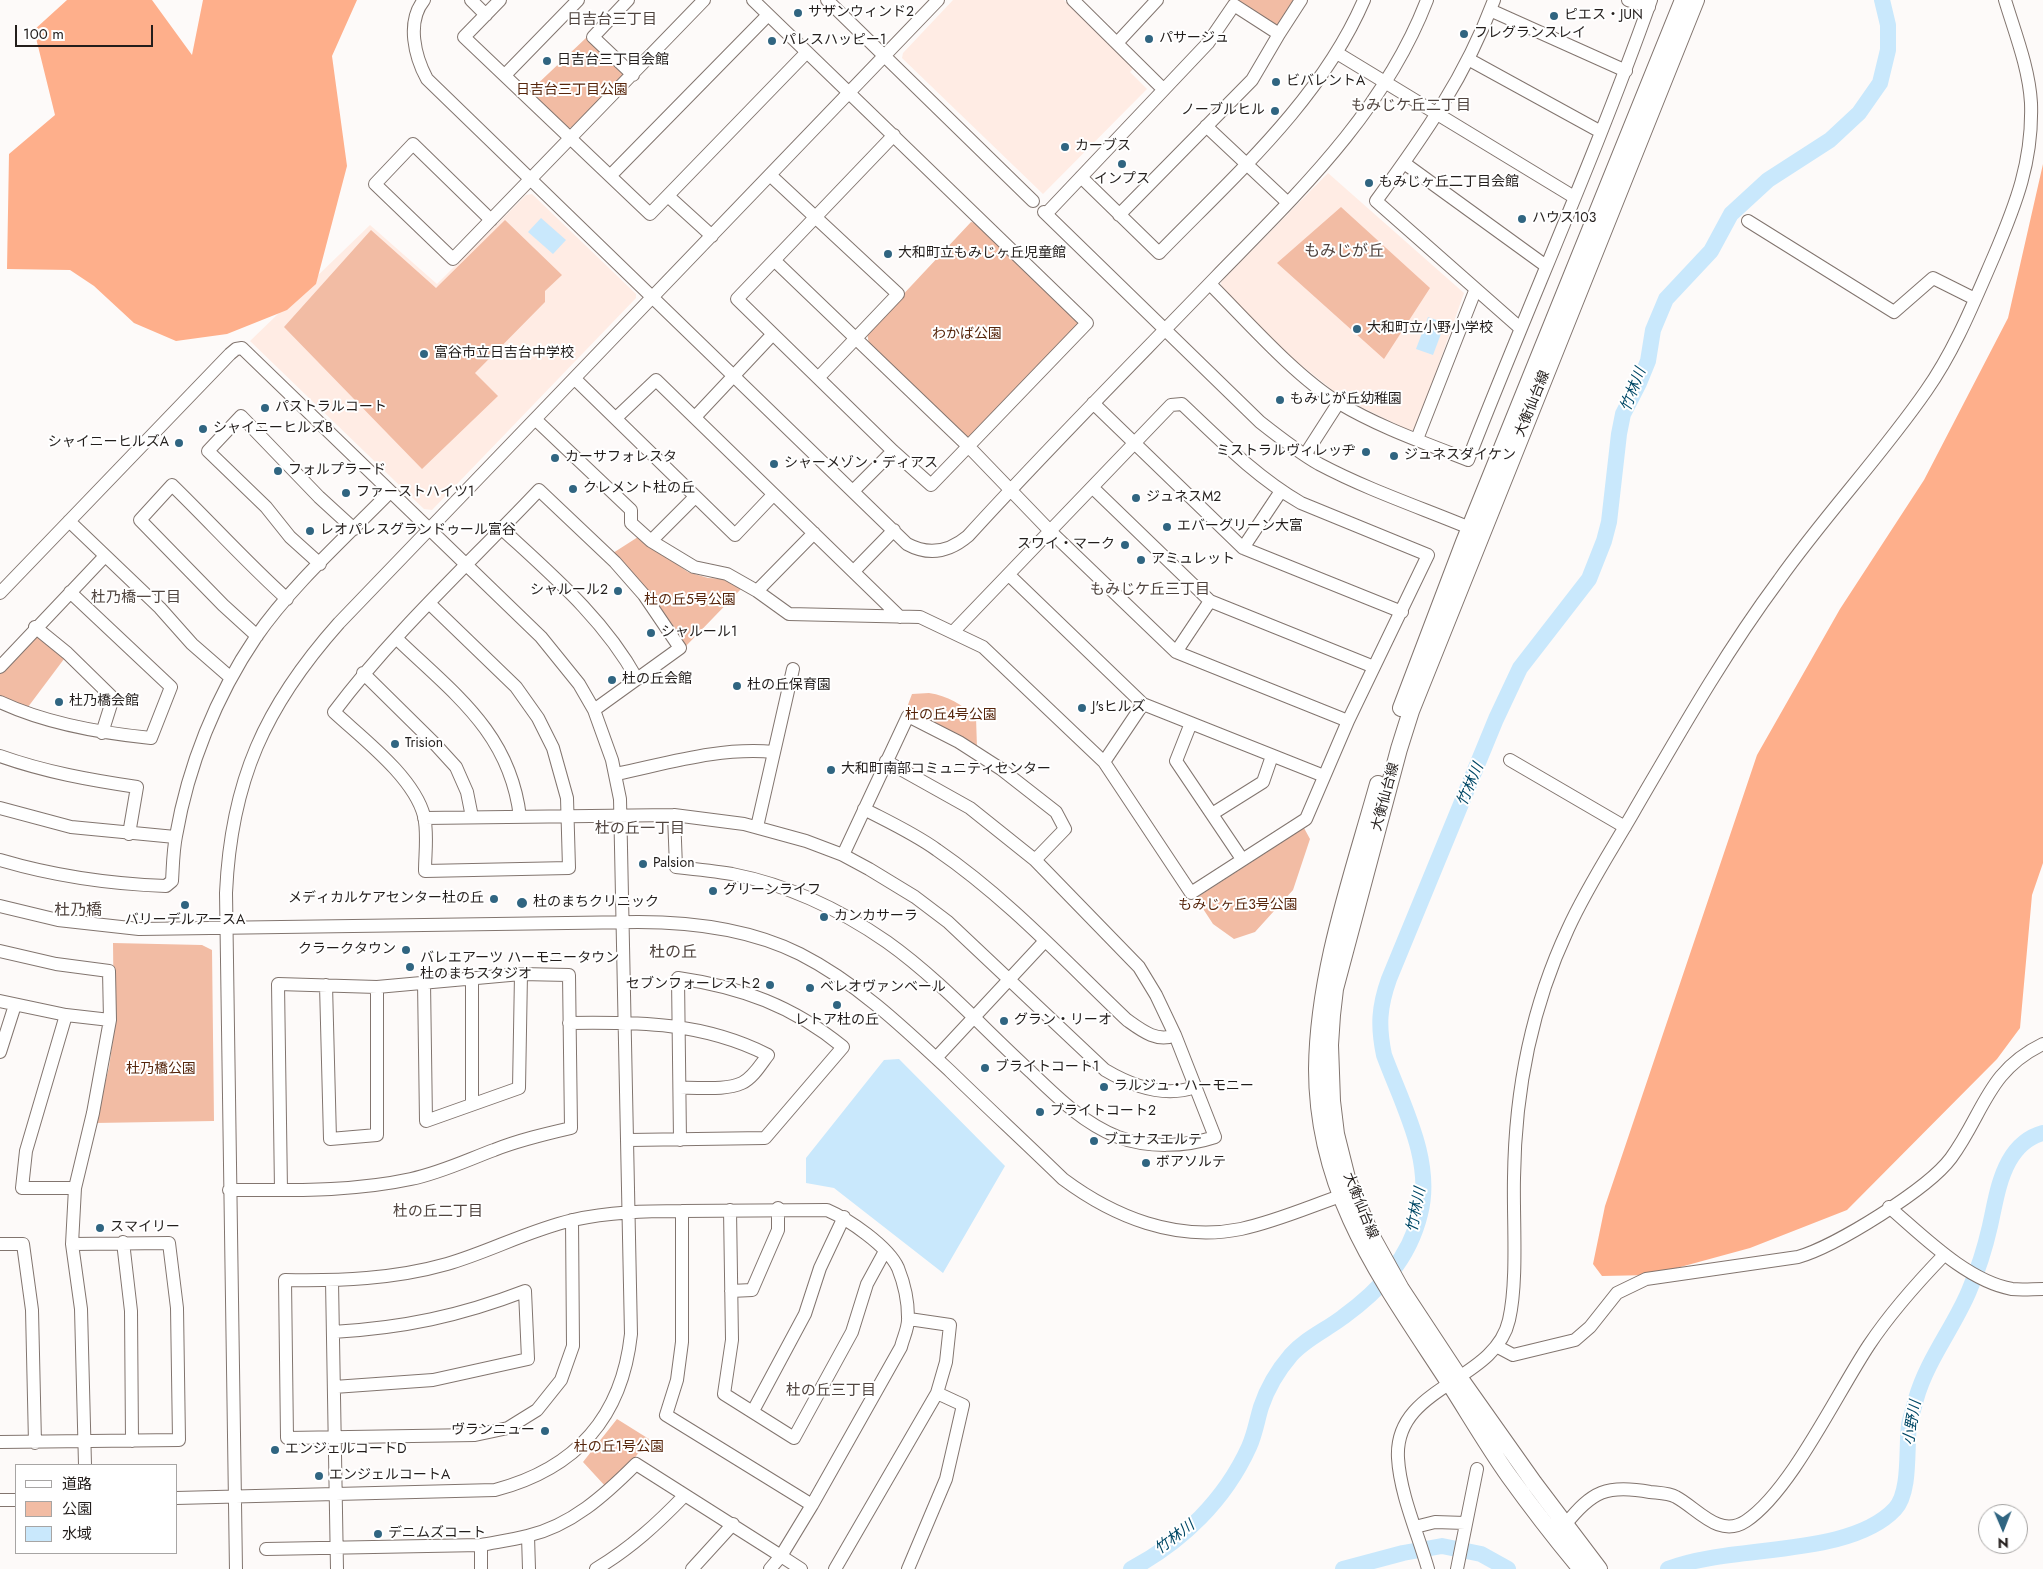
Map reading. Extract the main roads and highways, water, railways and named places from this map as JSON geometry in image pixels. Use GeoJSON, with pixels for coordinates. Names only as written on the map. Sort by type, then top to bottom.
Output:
{"type":"FeatureCollection","features":[{"type":"Feature","properties":{"kind":"main road","name":"大衡仙台線"},"geometry":{"type":"LineString","coordinates":[[1476,530],[1683,0]]}},
{"type":"Feature","properties":{"kind":"main road","name":"大衡仙台線"},"geometry":{"type":"LineString","coordinates":[[1587,1565],[1543,1524],[1508,1474],[1454,1380],[1379,1264],[1326,1148],[1318,1097],[1318,1042],[1325,981],[1345,900],[1400,709],[1696,0]]}},
{"type":"Feature","properties":{"kind":"main road","name":"大衡仙台線"},"geometry":{"type":"LineString","coordinates":[[1454,1380],[1565,1525],[1587,1565]]}},
{"type":"Feature","properties":{"kind":"water"},"geometry":{"type":"Polygon","coordinates":[[[541,218],[566,240],[553,254],[528,232],[541,218]]]}},
{"type":"Feature","properties":{"kind":"water"},"geometry":{"type":"Polygon","coordinates":[[[1428,317],[1445,323],[1433,355],[1416,349],[1428,317]]]}},
{"type":"Feature","properties":{"kind":"water"},"geometry":{"type":"Polygon","coordinates":[[[899,1059],[1005,1166],[943,1273],[834,1188],[806,1183],[806,1158],[884,1060],[899,1059]]]}},
{"type":"Feature","properties":{"kind":"waterway","name":"竹林川"},"geometry":{"type":"LineString","coordinates":[[1131,1569],[1168,1546],[1215,1502],[1228,1485],[1249,1447],[1264,1400],[1274,1380],[1287,1361],[1303,1344],[1343,1317],[1369,1296],[1391,1272],[1409,1245],[1420,1214],[1423,1174],[1420,1153],[1414,1133],[1384,1055],[1382,1045],[1380,1017],[1389,979],[1496,719],[1520,668],[1589,579],[1604,541],[1609,522],[1623,414],[1648,361],[1653,330],[1666,299],[1711,251],[1731,214],[1768,180],[1830,140],[1859,113],[1880,83],[1888,50],[1888,25],[1882,0]]}},
{"type":"Feature","properties":{"kind":"waterway","name":"小野川"},"geometry":{"type":"LineString","coordinates":[[1668,1569],[1694,1561],[1820,1543],[1849,1536],[1875,1525],[1895,1509],[1904,1492],[1909,1425],[1916,1399],[1927,1371],[1963,1304],[1972,1283],[1986,1242],[2002,1176],[2009,1161],[2019,1147],[2032,1137],[2043,1133]]}},
{"type":"Feature","properties":{"kind":"waterway","name":"小野川"},"geometry":{"type":"LineString","coordinates":[[1343,1569],[1403,1553],[1442,1546],[1481,1554],[1508,1569]]}},
{"type":"Feature","properties":{"kind":"place","name":"サザンウィンド2"},"geometry":{"type":"Point","coordinates":[798,13]}},
{"type":"Feature","properties":{"kind":"place","name":"ピエス・JUN"},"geometry":{"type":"Point","coordinates":[1554,16]}},
{"type":"Feature","properties":{"kind":"place","name":"フレグランスレイ"},"geometry":{"type":"Point","coordinates":[1464,34]}},
{"type":"Feature","properties":{"kind":"place","name":"パサージュ"},"geometry":{"type":"Point","coordinates":[1149,39]}},
{"type":"Feature","properties":{"kind":"place","name":"パレスハッピー1"},"geometry":{"type":"Point","coordinates":[772,41]}},
{"type":"Feature","properties":{"kind":"place","name":"日吉台三丁目会館"},"geometry":{"type":"Point","coordinates":[547,61]}},
{"type":"Feature","properties":{"kind":"place","name":"ビバレントA"},"geometry":{"type":"Point","coordinates":[1276,82]}},
{"type":"Feature","properties":{"kind":"place","name":"ノーブルヒル"},"geometry":{"type":"Point","coordinates":[1275,111]}},
{"type":"Feature","properties":{"kind":"place","name":"カーブス"},"geometry":{"type":"Point","coordinates":[1065,147]}},
{"type":"Feature","properties":{"kind":"place","name":"インプス"},"geometry":{"type":"Point","coordinates":[1122,164]}},
{"type":"Feature","properties":{"kind":"place","name":"もみじヶ丘二丁目会館"},"geometry":{"type":"Point","coordinates":[1369,183]}},
{"type":"Feature","properties":{"kind":"place","name":"ハウス103"},"geometry":{"type":"Point","coordinates":[1522,219]}},
{"type":"Feature","properties":{"kind":"place","name":"大和町立もみじヶ丘児童館"},"geometry":{"type":"Point","coordinates":[888,254]}},
{"type":"Feature","properties":{"kind":"place","name":"大和町立小野小学校"},"geometry":{"type":"Point","coordinates":[1357,329]}},
{"type":"Feature","properties":{"kind":"place","name":"富谷市立日吉台中学校"},"geometry":{"type":"Point","coordinates":[424,354]}},
{"type":"Feature","properties":{"kind":"place","name":"もみじが丘幼稚園"},"geometry":{"type":"Point","coordinates":[1280,400]}},
{"type":"Feature","properties":{"kind":"place","name":"パストラルコート"},"geometry":{"type":"Point","coordinates":[265,408]}},
{"type":"Feature","properties":{"kind":"place","name":"シャイニーヒルズB"},"geometry":{"type":"Point","coordinates":[203,429]}},
{"type":"Feature","properties":{"kind":"place","name":"シャイニーヒルズA"},"geometry":{"type":"Point","coordinates":[179,443]}},
{"type":"Feature","properties":{"kind":"place","name":"ミストラルヴィレッヂ"},"geometry":{"type":"Point","coordinates":[1366,452]}},
{"type":"Feature","properties":{"kind":"place","name":"ジュネスダイケン"},"geometry":{"type":"Point","coordinates":[1394,456]}},
{"type":"Feature","properties":{"kind":"place","name":"カーサフォレスタ"},"geometry":{"type":"Point","coordinates":[555,458]}},
{"type":"Feature","properties":{"kind":"place","name":"シャーメゾン・ディアス"},"geometry":{"type":"Point","coordinates":[774,464]}},
{"type":"Feature","properties":{"kind":"place","name":"フォルプラード"},"geometry":{"type":"Point","coordinates":[278,471]}},
{"type":"Feature","properties":{"kind":"place","name":"クレメント杜の丘"},"geometry":{"type":"Point","coordinates":[573,489]}},
{"type":"Feature","properties":{"kind":"place","name":"ファーストハイツ1"},"geometry":{"type":"Point","coordinates":[346,493]}},
{"type":"Feature","properties":{"kind":"place","name":"ジュネスM2"},"geometry":{"type":"Point","coordinates":[1136,498]}},
{"type":"Feature","properties":{"kind":"place","name":"エバーグリーン大富"},"geometry":{"type":"Point","coordinates":[1167,527]}},
{"type":"Feature","properties":{"kind":"place","name":"レオパレスグランドゥール富谷"},"geometry":{"type":"Point","coordinates":[310,531]}},
{"type":"Feature","properties":{"kind":"place","name":"スワイ・マーク"},"geometry":{"type":"Point","coordinates":[1125,545]}},
{"type":"Feature","properties":{"kind":"place","name":"アミュレット"},"geometry":{"type":"Point","coordinates":[1141,560]}},
{"type":"Feature","properties":{"kind":"place","name":"シャルール2"},"geometry":{"type":"Point","coordinates":[618,591]}},
{"type":"Feature","properties":{"kind":"place","name":"シャルール1"},"geometry":{"type":"Point","coordinates":[651,633]}},
{"type":"Feature","properties":{"kind":"place","name":"杜の丘会館"},"geometry":{"type":"Point","coordinates":[612,680]}},
{"type":"Feature","properties":{"kind":"place","name":"杜の丘保育園"},"geometry":{"type":"Point","coordinates":[737,686]}},
{"type":"Feature","properties":{"kind":"place","name":"杜乃橋会館"},"geometry":{"type":"Point","coordinates":[59,702]}},
{"type":"Feature","properties":{"kind":"place","name":"J'sヒルズ"},"geometry":{"type":"Point","coordinates":[1082,708]}},
{"type":"Feature","properties":{"kind":"place","name":"Trision"},"geometry":{"type":"Point","coordinates":[395,744]}},
{"type":"Feature","properties":{"kind":"place","name":"大和町南部コミュニティセンター"},"geometry":{"type":"Point","coordinates":[831,770]}},
{"type":"Feature","properties":{"kind":"place","name":"Palsion"},"geometry":{"type":"Point","coordinates":[643,864]}},
{"type":"Feature","properties":{"kind":"place","name":"グリーンライフ"},"geometry":{"type":"Point","coordinates":[713,891]}},
{"type":"Feature","properties":{"kind":"place","name":"メディカルケアセンター杜の丘"},"geometry":{"type":"Point","coordinates":[494,899]}},
{"type":"Feature","properties":{"kind":"place","name":"杜のまちクリニック"},"geometry":{"type":"Point","coordinates":[522,903]}},
{"type":"Feature","properties":{"kind":"place","name":"バリーデルアースA"},"geometry":{"type":"Point","coordinates":[185,905]}},
{"type":"Feature","properties":{"kind":"place","name":"カンカサーラ"},"geometry":{"type":"Point","coordinates":[824,917]}},
{"type":"Feature","properties":{"kind":"place","name":"クラークタウン"},"geometry":{"type":"Point","coordinates":[406,950]}},
{"type":"Feature","properties":{"kind":"place","name":"バレエアーツ ハーモニータウン 杜のまちスタジオ"},"geometry":{"type":"Point","coordinates":[410,967]}},
{"type":"Feature","properties":{"kind":"place","name":"セブンフォーレスト2"},"geometry":{"type":"Point","coordinates":[770,985]}},
{"type":"Feature","properties":{"kind":"place","name":"ベレオヴァンベール"},"geometry":{"type":"Point","coordinates":[810,988]}},
{"type":"Feature","properties":{"kind":"place","name":"レトア杜の丘"},"geometry":{"type":"Point","coordinates":[837,1005]}},
{"type":"Feature","properties":{"kind":"place","name":"グラン・リーオ"},"geometry":{"type":"Point","coordinates":[1004,1021]}},
{"type":"Feature","properties":{"kind":"place","name":"ブライトコート1"},"geometry":{"type":"Point","coordinates":[985,1068]}},
{"type":"Feature","properties":{"kind":"place","name":"ラルジュ・ハーモニー"},"geometry":{"type":"Point","coordinates":[1104,1087]}},
{"type":"Feature","properties":{"kind":"place","name":"ブライトコート2"},"geometry":{"type":"Point","coordinates":[1040,1112]}},
{"type":"Feature","properties":{"kind":"place","name":"ブエナスエルテ"},"geometry":{"type":"Point","coordinates":[1094,1141]}},
{"type":"Feature","properties":{"kind":"place","name":"ボアソルテ"},"geometry":{"type":"Point","coordinates":[1146,1163]}},
{"type":"Feature","properties":{"kind":"place","name":"スマイリー"},"geometry":{"type":"Point","coordinates":[100,1228]}},
{"type":"Feature","properties":{"kind":"place","name":"ヴランニュー"},"geometry":{"type":"Point","coordinates":[545,1431]}},
{"type":"Feature","properties":{"kind":"place","name":"エンジェルコートD"},"geometry":{"type":"Point","coordinates":[275,1450]}},
{"type":"Feature","properties":{"kind":"place","name":"エンジェルコートA"},"geometry":{"type":"Point","coordinates":[319,1476]}},
{"type":"Feature","properties":{"kind":"place","name":"デニムズコート"},"geometry":{"type":"Point","coordinates":[378,1534]}},
{"type":"Feature","properties":{"kind":"district","name":"日吉台三丁目"},"geometry":{"type":"Point","coordinates":[612,20]}},
{"type":"Feature","properties":{"kind":"district","name":"もみじケ丘二丁目"},"geometry":{"type":"Point","coordinates":[1411,106]}},
{"type":"Feature","properties":{"kind":"district","name":"もみじが丘"},"geometry":{"type":"Point","coordinates":[1344,252]}},
{"type":"Feature","properties":{"kind":"district","name":"もみじケ丘三丁目"},"geometry":{"type":"Point","coordinates":[1150,590]}},
{"type":"Feature","properties":{"kind":"district","name":"杜乃橋一丁目"},"geometry":{"type":"Point","coordinates":[136,598]}},
{"type":"Feature","properties":{"kind":"district","name":"杜の丘一丁目"},"geometry":{"type":"Point","coordinates":[640,829]}},
{"type":"Feature","properties":{"kind":"district","name":"杜乃橋"},"geometry":{"type":"Point","coordinates":[78,911]}},
{"type":"Feature","properties":{"kind":"district","name":"杜の丘"},"geometry":{"type":"Point","coordinates":[673,953]}},
{"type":"Feature","properties":{"kind":"district","name":"杜の丘二丁目"},"geometry":{"type":"Point","coordinates":[438,1212]}},
{"type":"Feature","properties":{"kind":"district","name":"杜の丘三丁目"},"geometry":{"type":"Point","coordinates":[831,1391]}},
{"type":"Feature","properties":{"kind":"park label","name":"日吉台三丁目公園"},"geometry":{"type":"Point","coordinates":[572,91]}},
{"type":"Feature","properties":{"kind":"park label","name":"わかば公園"},"geometry":{"type":"Point","coordinates":[967,335]}},
{"type":"Feature","properties":{"kind":"park label","name":"杜の丘5号公園"},"geometry":{"type":"Point","coordinates":[690,601]}},
{"type":"Feature","properties":{"kind":"park label","name":"杜の丘4号公園"},"geometry":{"type":"Point","coordinates":[951,716]}},
{"type":"Feature","properties":{"kind":"park label","name":"もみじヶ丘3号公園"},"geometry":{"type":"Point","coordinates":[1238,906]}},
{"type":"Feature","properties":{"kind":"park label","name":"杜乃橋公園"},"geometry":{"type":"Point","coordinates":[161,1070]}},
{"type":"Feature","properties":{"kind":"park label","name":"杜の丘1号公園"},"geometry":{"type":"Point","coordinates":[619,1448]}}]}
